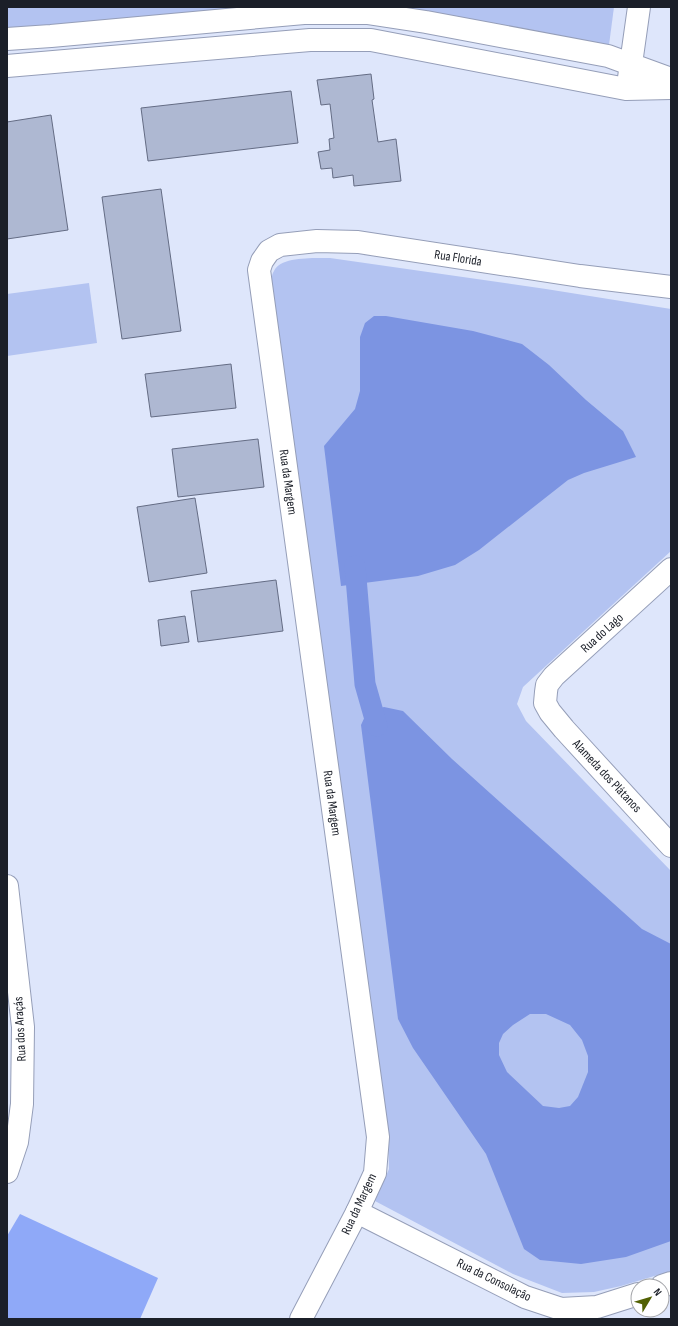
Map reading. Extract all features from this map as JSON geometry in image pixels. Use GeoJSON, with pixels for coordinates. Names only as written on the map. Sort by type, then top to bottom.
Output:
{"type":"FeatureCollection","features":[{"type":"Feature","properties":{"kind":"street"},"geometry":{"type":"LineString","coordinates":[[626,89],[639,7]]}},
{"type":"Feature","properties":{"kind":"street"},"geometry":{"type":"LineString","coordinates":[[7,39],[304,13],[367,13],[608,56],[671,79]]}},
{"type":"Feature","properties":{"kind":"street"},"geometry":{"type":"LineString","coordinates":[[403,45],[406,19]]}},
{"type":"Feature","properties":{"kind":"street"},"geometry":{"type":"LineString","coordinates":[[185,24],[188,50]]}},
{"type":"Feature","properties":{"kind":"street"},"geometry":{"type":"LineString","coordinates":[[52,36],[54,62]]}},
{"type":"Feature","properties":{"kind":"street"},"geometry":{"type":"LineString","coordinates":[[7,66],[310,40],[371,40],[626,89],[671,88]]}},
{"type":"Feature","properties":{"kind":"street","name":"Rua Florida"},"geometry":{"type":"LineString","coordinates":[[259,270],[269,251],[280,245],[317,241],[351,242],[580,276],[671,286]]}},
{"type":"Feature","properties":{"kind":"street","name":"Rua da Margem"},"geometry":{"type":"LineString","coordinates":[[259,270],[378,1137],[375,1173],[357,1212],[301,1319]]}},
{"type":"Feature","properties":{"kind":"street","name":"Rua do Lago"},"geometry":{"type":"LineString","coordinates":[[546,703],[547,685],[554,676],[671,569]]}},
{"type":"Feature","properties":{"kind":"street","name":"Alameda dos Plátanos"},"geometry":{"type":"LineString","coordinates":[[546,703],[564,729],[671,846]]}},
{"type":"Feature","properties":{"kind":"street","name":"Rua dos Araçás"},"geometry":{"type":"LineString","coordinates":[[7,886],[15,1028],[22,1104],[17,1142],[7,1172]]}},
{"type":"Feature","properties":{"kind":"street","name":"Rua da Consolação"},"geometry":{"type":"LineString","coordinates":[[357,1212],[525,1297],[561,1309],[597,1307],[630,1297]]}},
{"type":"Feature","properties":{"kind":"shaded area"},"geometry":{"type":"Polygon","coordinates":[[[7,7],[285,7],[7,29],[7,7]]]}},
{"type":"Feature","properties":{"kind":"shaded area"},"geometry":{"type":"Polygon","coordinates":[[[363,7],[614,7],[609,45],[363,7]]]}},
{"type":"Feature","properties":{"kind":"shaded area"},"geometry":{"type":"Polygon","coordinates":[[[330,258],[546,289],[671,309],[671,551],[523,687],[517,704],[526,721],[671,871],[671,1271],[648,1278],[630,1278],[630,1283],[594,1292],[562,1293],[513,1274],[375,1201],[389,1169],[388,1135],[272,286],[273,273],[278,266],[291,260],[330,258]]]}},
{"type":"Feature","properties":{"kind":"shaded area"},"geometry":{"type":"Polygon","coordinates":[[[89,283],[97,343],[7,356],[7,294],[89,283]]]}},
{"type":"Feature","properties":{"kind":"shaded area"},"geometry":{"type":"Polygon","coordinates":[[[374,316],[386,316],[473,331],[522,344],[549,365],[586,400],[623,431],[636,457],[584,473],[568,480],[479,550],[455,565],[418,576],[341,586],[324,446],[355,409],[360,391],[360,337],[365,323],[374,316]]]}},
{"type":"Feature","properties":{"kind":"shaded area"},"geometry":{"type":"Polygon","coordinates":[[[384,707],[403,711],[452,759],[642,929],[671,944],[671,1241],[626,1257],[581,1264],[540,1260],[524,1249],[486,1154],[413,1048],[398,1019],[361,725],[367,712],[384,707]],[[530,1014],[513,1025],[503,1034],[499,1043],[499,1055],[507,1072],[543,1106],[559,1108],[570,1106],[578,1097],[588,1072],[588,1056],[582,1040],[570,1025],[546,1014],[530,1014]]]}},
{"type":"Feature","properties":{"kind":"shaded area"},"geometry":{"type":"Polygon","coordinates":[[[20,1214],[158,1278],[140,1319],[7,1319],[7,1236],[20,1214]]]}},
{"type":"Feature","properties":{"kind":"building"},"geometry":{"type":"Polygon","coordinates":[[[371,74],[374,99],[372,100],[378,142],[396,139],[401,181],[354,186],[353,175],[333,178],[332,168],[321,169],[318,152],[330,150],[329,139],[334,138],[330,104],[321,105],[317,80],[371,74]]]}},
{"type":"Feature","properties":{"kind":"building"},"geometry":{"type":"Polygon","coordinates":[[[291,91],[298,143],[148,161],[141,108],[291,91]]]}},
{"type":"Feature","properties":{"kind":"building"},"geometry":{"type":"Polygon","coordinates":[[[51,115],[68,230],[7,239],[7,122],[51,115]]]}},
{"type":"Feature","properties":{"kind":"building"},"geometry":{"type":"Polygon","coordinates":[[[161,189],[181,331],[122,339],[102,197],[161,189]]]}},
{"type":"Feature","properties":{"kind":"building"},"geometry":{"type":"Polygon","coordinates":[[[231,364],[236,408],[151,417],[145,374],[231,364]]]}},
{"type":"Feature","properties":{"kind":"building"},"geometry":{"type":"Polygon","coordinates":[[[258,439],[264,487],[178,497],[172,449],[258,439]]]}},
{"type":"Feature","properties":{"kind":"building"},"geometry":{"type":"Polygon","coordinates":[[[195,498],[207,573],[149,582],[137,507],[195,498]]]}},
{"type":"Feature","properties":{"kind":"building"},"geometry":{"type":"Polygon","coordinates":[[[276,580],[283,631],[198,642],[191,591],[276,580]]]}},
{"type":"Feature","properties":{"kind":"building"},"geometry":{"type":"Polygon","coordinates":[[[185,616],[189,642],[161,646],[158,620],[185,616]]]}},
{"type":"Feature","properties":{"kind":"waterway"},"geometry":{"type":"LineString","coordinates":[[355,566],[365,684],[377,726]]}}]}
